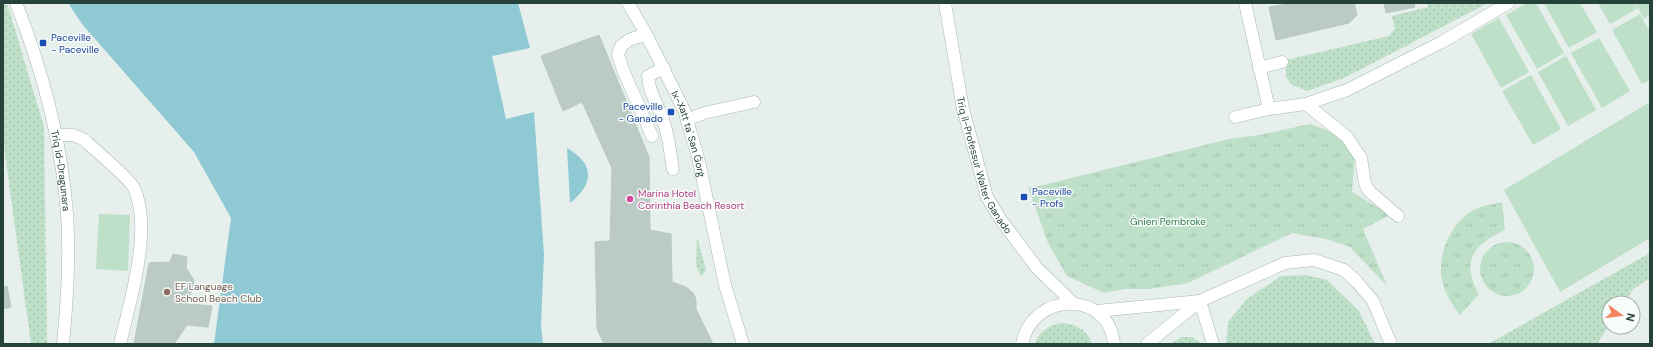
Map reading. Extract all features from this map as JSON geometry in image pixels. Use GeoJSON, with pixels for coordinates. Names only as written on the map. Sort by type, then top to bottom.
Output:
{"type":"FeatureCollection","features":[{"type":"Feature","properties":{"kind":"street","name":"Triq id-Dragunara"},"geometry":{"type":"LineString","coordinates":[[16,3],[35,50],[56,135],[65,194],[68,252],[63,344]]}},
{"type":"Feature","properties":{"kind":"street","name":"Ix-Xatt ta' San Ġorġ"},"geometry":{"type":"LineString","coordinates":[[628,3],[664,68],[687,120],[698,157],[725,285],[743,344]]}},
{"type":"Feature","properties":{"kind":"street","name":"Triq il-Professur Walter Ganado"},"geometry":{"type":"LineString","coordinates":[[945,3],[964,109],[987,197],[1001,220],[1037,268],[1073,303]]}},
{"type":"Feature","properties":{"kind":"street"},"geometry":{"type":"LineString","coordinates":[[1245,3],[1268,109]]}},
{"type":"Feature","properties":{"kind":"street"},"geometry":{"type":"LineString","coordinates":[[1235,117],[1268,109],[1306,104],[1347,90],[1442,42],[1508,3]]}},
{"type":"Feature","properties":{"kind":"street"},"geometry":{"type":"LineString","coordinates":[[646,34],[630,40],[621,46],[618,55],[652,136]]}},
{"type":"Feature","properties":{"kind":"street"},"geometry":{"type":"LineString","coordinates":[[1259,68],[1282,62]]}},
{"type":"Feature","properties":{"kind":"street"},"geometry":{"type":"LineString","coordinates":[[664,68],[648,76],[649,90],[664,121],[673,169]]}},
{"type":"Feature","properties":{"kind":"street"},"geometry":{"type":"LineString","coordinates":[[687,120],[704,113],[754,102]]}},
{"type":"Feature","properties":{"kind":"street"},"geometry":{"type":"LineString","coordinates":[[1306,104],[1347,137],[1360,158],[1365,184],[1369,191],[1398,216]]}},
{"type":"Feature","properties":{"kind":"street"},"geometry":{"type":"LineString","coordinates":[[56,135],[73,135],[83,139],[133,186],[142,219],[136,276],[120,344]]}},
{"type":"Feature","properties":{"kind":"street"},"geometry":{"type":"LineString","coordinates":[[1147,344],[1200,301],[1285,263],[1314,260],[1344,270],[1358,282],[1373,301],[1391,344]]}},
{"type":"Feature","properties":{"kind":"street"},"geometry":{"type":"LineString","coordinates":[[1097,311],[1200,301]]}},
{"type":"Feature","properties":{"kind":"street"},"geometry":{"type":"LineString","coordinates":[[1200,301],[1213,344]]}},
{"type":"Feature","properties":{"kind":"street","name":"Triq il-Professur Walter Ganado"},"geometry":{"type":"LineString","coordinates":[[1022,344],[1024,334],[1032,320],[1043,310],[1057,305],[1073,303],[1097,311]]}},
{"type":"Feature","properties":{"kind":"street"},"geometry":{"type":"LineString","coordinates":[[1097,311],[1108,325],[1114,344]]}},
{"type":"Feature","properties":{"kind":"green space"},"geometry":{"type":"Polygon","coordinates":[[[3,3],[8,6],[44,127],[47,344],[31,344],[3,139],[3,3]]]}},
{"type":"Feature","properties":{"kind":"green space"},"geometry":{"type":"Polygon","coordinates":[[[1427,3],[1488,3],[1346,77],[1308,91],[1292,85],[1286,77],[1286,60],[1389,36],[1395,28],[1392,16],[1428,7],[1427,3]]]}},
{"type":"Feature","properties":{"kind":"green space"},"geometry":{"type":"Polygon","coordinates":[[[1527,3],[1536,3],[1564,53],[1537,69],[1506,15],[1527,3]]]}},
{"type":"Feature","properties":{"kind":"green space"},"geometry":{"type":"Polygon","coordinates":[[[1544,3],[1580,3],[1597,32],[1569,48],[1544,3]]]}},
{"type":"Feature","properties":{"kind":"green space"},"geometry":{"type":"Polygon","coordinates":[[[1598,3],[1635,3],[1638,8],[1610,24],[1598,3]]]}},
{"type":"Feature","properties":{"kind":"green space"},"geometry":{"type":"Polygon","coordinates":[[[1636,3],[1650,3],[1650,15],[1644,19],[1636,3]]]}},
{"type":"Feature","properties":{"kind":"green space"},"geometry":{"type":"Polygon","coordinates":[[[1640,14],[1650,32],[1650,80],[1642,84],[1612,30],[1640,14]]]}},
{"type":"Feature","properties":{"kind":"green space"},"geometry":{"type":"Polygon","coordinates":[[[1499,18],[1529,72],[1501,88],[1471,34],[1499,18]]]}},
{"type":"Feature","properties":{"kind":"green space"},"geometry":{"type":"Polygon","coordinates":[[[1599,38],[1630,91],[1602,108],[1571,53],[1599,38]]]}},
{"type":"Feature","properties":{"kind":"green space"},"geometry":{"type":"Polygon","coordinates":[[[1566,56],[1596,110],[1568,126],[1538,72],[1566,56]]]}},
{"type":"Feature","properties":{"kind":"green space"},"geometry":{"type":"Polygon","coordinates":[[[1531,75],[1561,129],[1533,145],[1502,91],[1531,75]]]}},
{"type":"Feature","properties":{"kind":"green space"},"geometry":{"type":"Polygon","coordinates":[[[1650,102],[1650,238],[1560,292],[1504,190],[1650,102]]]}},
{"type":"Feature","properties":{"kind":"green space","name":"Ġnien Pembroke"},"geometry":{"type":"Polygon","coordinates":[[[1310,124],[1337,134],[1355,156],[1352,192],[1390,215],[1363,229],[1387,286],[1350,247],[1326,239],[1292,233],[1188,283],[1150,289],[1125,289],[1104,293],[1067,276],[1048,243],[1028,187],[1039,186],[1229,139],[1259,135],[1310,124]]]}},
{"type":"Feature","properties":{"kind":"green space"},"geometry":{"type":"Polygon","coordinates":[[[1502,202],[1505,230],[1485,241],[1473,255],[1471,272],[1473,282],[1479,294],[1460,315],[1453,306],[1443,285],[1441,264],[1446,245],[1455,227],[1469,213],[1481,207],[1502,202]]]}},
{"type":"Feature","properties":{"kind":"green space"},"geometry":{"type":"Polygon","coordinates":[[[99,214],[130,215],[128,271],[96,269],[99,214]]]}},
{"type":"Feature","properties":{"kind":"green space"},"geometry":{"type":"Polygon","coordinates":[[[697,237],[706,270],[701,277],[696,264],[697,237]]]}},
{"type":"Feature","properties":{"kind":"green space"},"geometry":{"type":"Polygon","coordinates":[[[1502,242],[1512,242],[1522,246],[1530,254],[1534,264],[1534,274],[1530,284],[1522,292],[1512,296],[1502,296],[1492,292],[1484,284],[1480,274],[1480,264],[1484,254],[1492,246],[1502,242]]]}},
{"type":"Feature","properties":{"kind":"green space"},"geometry":{"type":"Polygon","coordinates":[[[1650,253],[1650,278],[1633,289],[1629,295],[1601,295],[1601,335],[1603,335],[1597,344],[1488,344],[1650,253]]]}},
{"type":"Feature","properties":{"kind":"green space"},"geometry":{"type":"Polygon","coordinates":[[[1305,275],[1327,280],[1359,311],[1375,344],[1226,344],[1228,322],[1247,299],[1281,276],[1305,275]]]}},
{"type":"Feature","properties":{"kind":"green space"},"geometry":{"type":"Polygon","coordinates":[[[1060,323],[1070,324],[1079,328],[1087,334],[1092,344],[1035,344],[1044,330],[1060,323]]]}},
{"type":"Feature","properties":{"kind":"green space"},"geometry":{"type":"Polygon","coordinates":[[[1181,337],[1192,337],[1202,344],[1171,344],[1181,337]]]}},
{"type":"Feature","properties":{"kind":"water"},"geometry":{"type":"Polygon","coordinates":[[[68,3],[518,3],[530,48],[492,56],[506,119],[534,112],[544,255],[541,325],[543,344],[214,344],[231,218],[194,152],[82,24],[68,3]]]}},
{"type":"Feature","properties":{"kind":"water"},"geometry":{"type":"Polygon","coordinates":[[[567,148],[583,161],[587,167],[588,174],[584,189],[570,203],[567,148]]]}},
{"type":"Feature","properties":{"kind":"building"},"geometry":{"type":"Polygon","coordinates":[[[1294,3],[1354,3],[1357,15],[1349,23],[1276,40],[1269,7],[1294,3]]]}},
{"type":"Feature","properties":{"kind":"building"},"geometry":{"type":"Polygon","coordinates":[[[1384,3],[1414,3],[1415,7],[1386,13],[1384,3]]]}},
{"type":"Feature","properties":{"kind":"building","name":"Marina Hotel Corinthia Beach Resort"},"geometry":{"type":"Polygon","coordinates":[[[599,35],[649,157],[650,230],[671,234],[672,282],[686,287],[693,293],[696,299],[696,309],[713,344],[604,344],[597,329],[595,242],[610,241],[612,168],[582,102],[563,111],[541,56],[599,35]]]}},
{"type":"Feature","properties":{"kind":"building","name":"EF Language School Beach Club"},"geometry":{"type":"Polygon","coordinates":[[[173,254],[187,257],[186,268],[194,280],[188,304],[212,306],[208,327],[187,325],[174,344],[134,344],[149,263],[170,262],[173,254]]]}},
{"type":"Feature","properties":{"kind":"building"},"geometry":{"type":"Polygon","coordinates":[[[7,286],[11,307],[3,309],[3,287],[7,286]]]}},
{"type":"Feature","properties":{"kind":"place","name":"Paceville - Paceville"},"geometry":{"type":"Point","coordinates":[43,43]}},
{"type":"Feature","properties":{"kind":"place","name":"Paceville - Ganado"},"geometry":{"type":"Point","coordinates":[671,112]}},
{"type":"Feature","properties":{"kind":"place","name":"Paceville - Profs"},"geometry":{"type":"Point","coordinates":[1024,197]}},
{"type":"Feature","properties":{"kind":"place","name":"Marina Hotel Corinthia Beach Resort"},"geometry":{"type":"Point","coordinates":[630,199]}},
{"type":"Feature","properties":{"kind":"place","name":"EF Language School Beach Club"},"geometry":{"type":"Point","coordinates":[167,292]}}]}
